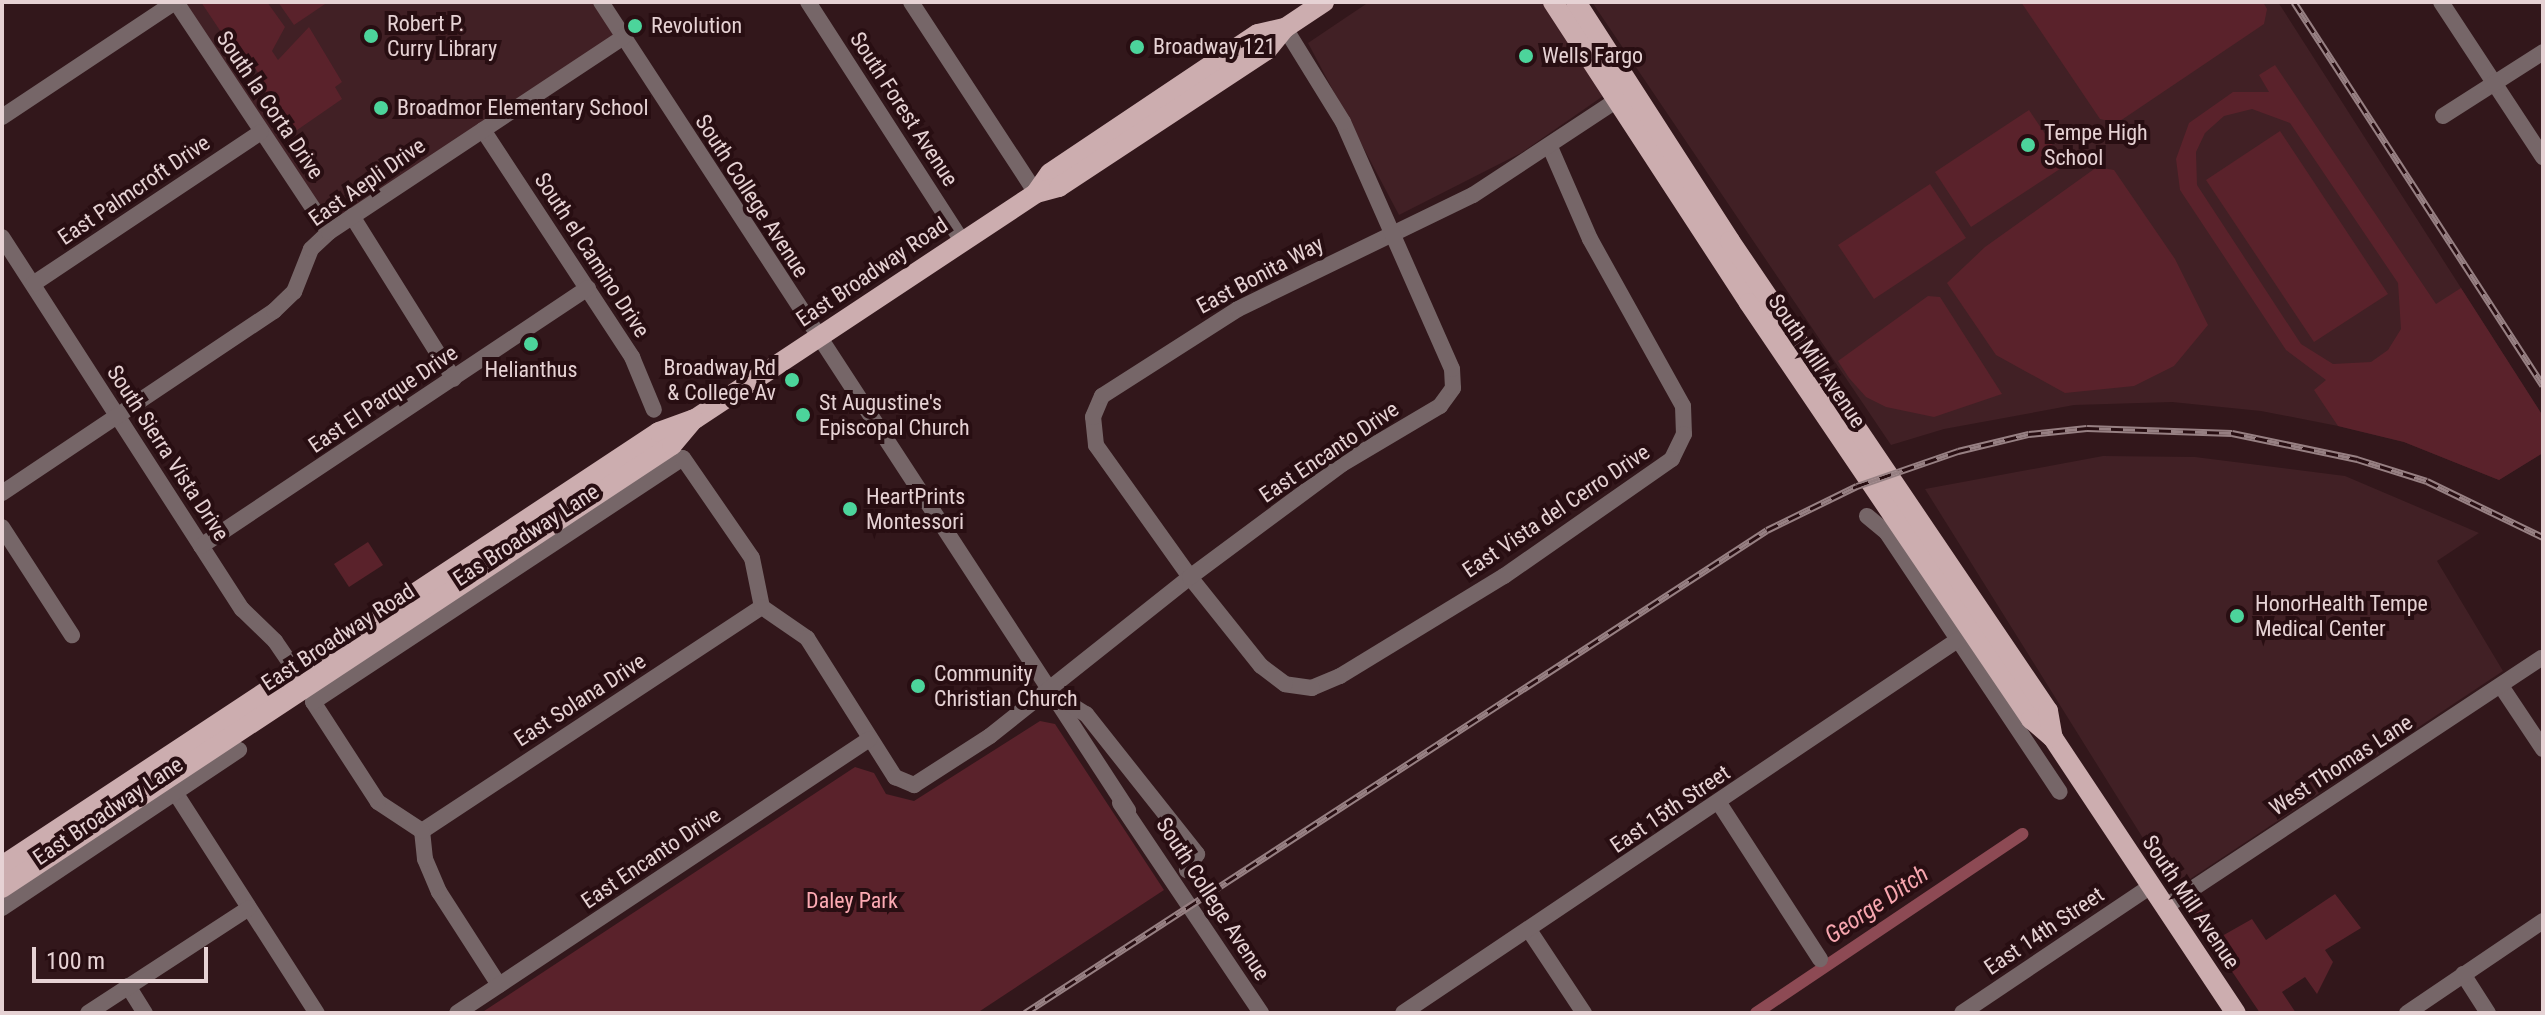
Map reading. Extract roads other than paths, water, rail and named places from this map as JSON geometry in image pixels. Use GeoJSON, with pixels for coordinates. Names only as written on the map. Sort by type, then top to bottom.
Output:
{"type":"FeatureCollection","features":[{"type":"Feature","properties":{"kind":"main road","name":"East Broadway Road"},"geometry":{"type":"LineString","coordinates":[[6,870],[305,687],[672,445],[695,419],[962,241],[1036,193],[1059,187],[1267,50],[1285,28],[1324,2]]}},
{"type":"Feature","properties":{"kind":"main road","name":"South Mill Avenue"},"geometry":{"type":"LineString","coordinates":[[1553,2],[1623,97],[2031,719],[2053,738],[2236,1013]]}},
{"type":"Feature","properties":{"kind":"main road","name":"South Mill Avenue"},"geometry":{"type":"LineString","coordinates":[[1576,2],[1730,241],[2048,711],[2053,738]]}},
{"type":"Feature","properties":{"kind":"main road","name":"East Broadway Road"},"geometry":{"type":"LineString","coordinates":[[6,870],[170,786],[305,687]]}},
{"type":"Feature","properties":{"kind":"street"},"geometry":{"type":"LineString","coordinates":[[2,117],[176,2]]}},
{"type":"Feature","properties":{"kind":"street","name":"South la Corta Drive"},"geometry":{"type":"LineString","coordinates":[[176,2],[329,232]]}},
{"type":"Feature","properties":{"kind":"street","name":"South College Avenue"},"geometry":{"type":"LineString","coordinates":[[601,2],[817,338],[1261,1013]]}},
{"type":"Feature","properties":{"kind":"street","name":"South Forest Avenue"},"geometry":{"type":"LineString","coordinates":[[808,2],[962,241]]}},
{"type":"Feature","properties":{"kind":"street"},"geometry":{"type":"LineString","coordinates":[[911,2],[1036,193]]}},
{"type":"Feature","properties":{"kind":"street"},"geometry":{"type":"LineString","coordinates":[[2441,2],[2543,157]]}},
{"type":"Feature","properties":{"kind":"street","name":"East Encanto Drive"},"geometry":{"type":"LineString","coordinates":[[457,1013],[869,739],[895,777],[908,784],[921,782],[1052,696],[1190,577],[1342,464],[1440,406],[1453,388],[1452,369],[1343,122],[1285,28]]}},
{"type":"Feature","properties":{"kind":"street","name":"East Aepli Drive"},"geometry":{"type":"LineString","coordinates":[[2,493],[274,311],[294,292],[311,249],[329,232],[624,37]]}},
{"type":"Feature","properties":{"kind":"street"},"geometry":{"type":"LineString","coordinates":[[2443,116],[2543,52]]}},
{"type":"Feature","properties":{"kind":"street","name":"East Bonita Way"},"geometry":{"type":"LineString","coordinates":[[1190,577],[1096,445],[1093,417],[1102,396],[1238,309],[1473,195],[1623,97]]}},
{"type":"Feature","properties":{"kind":"street","name":"South el Camino Drive"},"geometry":{"type":"LineString","coordinates":[[483,130],[632,357],[654,410]]}},
{"type":"Feature","properties":{"kind":"street","name":"East Palmcroft Drive"},"geometry":{"type":"LineString","coordinates":[[33,284],[261,132]]}},
{"type":"Feature","properties":{"kind":"street","name":"East Vista del Cerro Drive"},"geometry":{"type":"LineString","coordinates":[[1190,577],[1261,666],[1285,684],[1312,688],[1340,676],[1504,576],[1672,459],[1684,434],[1683,406],[1584,229],[1550,147]]}},
{"type":"Feature","properties":{"kind":"street"},"geometry":{"type":"LineString","coordinates":[[352,216],[454,379]]}},
{"type":"Feature","properties":{"kind":"street","name":"South Sierra Vista Drive"},"geometry":{"type":"LineString","coordinates":[[2,237],[242,609],[275,641],[378,802],[422,831]]}},
{"type":"Feature","properties":{"kind":"street","name":"East El Parque Drive"},"geometry":{"type":"LineString","coordinates":[[201,546],[588,288]]}},
{"type":"Feature","properties":{"kind":"street","name":"Eas Broadway Lane"},"geometry":{"type":"LineString","coordinates":[[305,687],[683,458],[752,558],[762,607]]}},
{"type":"Feature","properties":{"kind":"street"},"geometry":{"type":"LineString","coordinates":[[1867,516],[1887,533],[2060,792]]}},
{"type":"Feature","properties":{"kind":"street"},"geometry":{"type":"LineString","coordinates":[[2,527],[72,635]]}},
{"type":"Feature","properties":{"kind":"street"},"geometry":{"type":"LineString","coordinates":[[762,607],[807,638],[869,739]]}},
{"type":"Feature","properties":{"kind":"street","name":"East Solana Drive"},"geometry":{"type":"LineString","coordinates":[[422,831],[762,607]]}},
{"type":"Feature","properties":{"kind":"street","name":"East 15th Street"},"geometry":{"type":"LineString","coordinates":[[1403,1013],[1959,639]]}},
{"type":"Feature","properties":{"kind":"street","name":"West Thomas Lane"},"geometry":{"type":"LineString","coordinates":[[2165,907],[2541,658]]}},
{"type":"Feature","properties":{"kind":"street"},"geometry":{"type":"LineString","coordinates":[[2501,686],[2543,749]]}},
{"type":"Feature","properties":{"kind":"street"},"geometry":{"type":"LineString","coordinates":[[1052,696],[1086,714],[1197,854],[1187,870]]}},
{"type":"Feature","properties":{"kind":"street","name":"East Broadway Lane"},"geometry":{"type":"LineString","coordinates":[[2,908],[170,786],[239,750]]}},
{"type":"Feature","properties":{"kind":"street"},"geometry":{"type":"LineString","coordinates":[[170,786],[317,1013]]}},
{"type":"Feature","properties":{"kind":"street"},"geometry":{"type":"LineString","coordinates":[[1719,803],[1820,959]]}},
{"type":"Feature","properties":{"kind":"street"},"geometry":{"type":"LineString","coordinates":[[422,831],[425,859],[439,892],[499,985]]}},
{"type":"Feature","properties":{"kind":"street","name":"East 14th Street"},"geometry":{"type":"LineString","coordinates":[[1962,1013],[2151,886]]}},
{"type":"Feature","properties":{"kind":"street"},"geometry":{"type":"LineString","coordinates":[[88,1013],[249,908]]}},
{"type":"Feature","properties":{"kind":"street"},"geometry":{"type":"LineString","coordinates":[[2406,1011],[2543,921]]}},
{"type":"Feature","properties":{"kind":"street"},"geometry":{"type":"LineString","coordinates":[[1529,930],[1584,1013]]}},
{"type":"Feature","properties":{"kind":"street"},"geometry":{"type":"LineString","coordinates":[[2463,974],[2488,1013]]}},
{"type":"Feature","properties":{"kind":"street"},"geometry":{"type":"LineString","coordinates":[[128,986],[145,1013]]}},
{"type":"Feature","properties":{"kind":"waterway","name":"George Ditch"},"geometry":{"type":"LineString","coordinates":[[1756,1013],[2022,834]]}},
{"type":"Feature","properties":{"kind":"railway"},"geometry":{"type":"LineString","coordinates":[[2294,2],[2543,385]]}},
{"type":"Feature","properties":{"kind":"railway"},"geometry":{"type":"LineString","coordinates":[[1025,1013],[1767,530],[1857,486],[1958,451],[2029,434],[2087,428],[2232,433],[2357,459],[2427,481],[2543,537]]}},
{"type":"Feature","properties":{"kind":"place","name":"Revolution"},"geometry":{"type":"Point","coordinates":[635,26]}},
{"type":"Feature","properties":{"kind":"place","name":"Robert P. Curry Library"},"geometry":{"type":"Point","coordinates":[371,36]}},
{"type":"Feature","properties":{"kind":"place","name":"Broadway 121"},"geometry":{"type":"Point","coordinates":[1137,47]}},
{"type":"Feature","properties":{"kind":"place","name":"Wells Fargo"},"geometry":{"type":"Point","coordinates":[1526,56]}},
{"type":"Feature","properties":{"kind":"place","name":"Broadmor Elementary School"},"geometry":{"type":"Point","coordinates":[381,108]}},
{"type":"Feature","properties":{"kind":"place","name":"Tempe High School"},"geometry":{"type":"Point","coordinates":[2028,145]}},
{"type":"Feature","properties":{"kind":"place","name":"Helianthus"},"geometry":{"type":"Point","coordinates":[531,344]}},
{"type":"Feature","properties":{"kind":"place","name":"Broadway Rd & College Av"},"geometry":{"type":"Point","coordinates":[792,380]}},
{"type":"Feature","properties":{"kind":"place","name":"St Augustine's Episcopal Church"},"geometry":{"type":"Point","coordinates":[803,415]}},
{"type":"Feature","properties":{"kind":"place","name":"HeartPrints Montessori"},"geometry":{"type":"Point","coordinates":[850,509]}},
{"type":"Feature","properties":{"kind":"place","name":"HonorHealth Tempe Medical Center"},"geometry":{"type":"Point","coordinates":[2237,616]}},
{"type":"Feature","properties":{"kind":"place","name":"Community Christian Church"},"geometry":{"type":"Point","coordinates":[918,686]}},
{"type":"Feature","properties":{"kind":"park label","name":"Daley Park"},"geometry":{"type":"Point","coordinates":[852,901]}}]}
